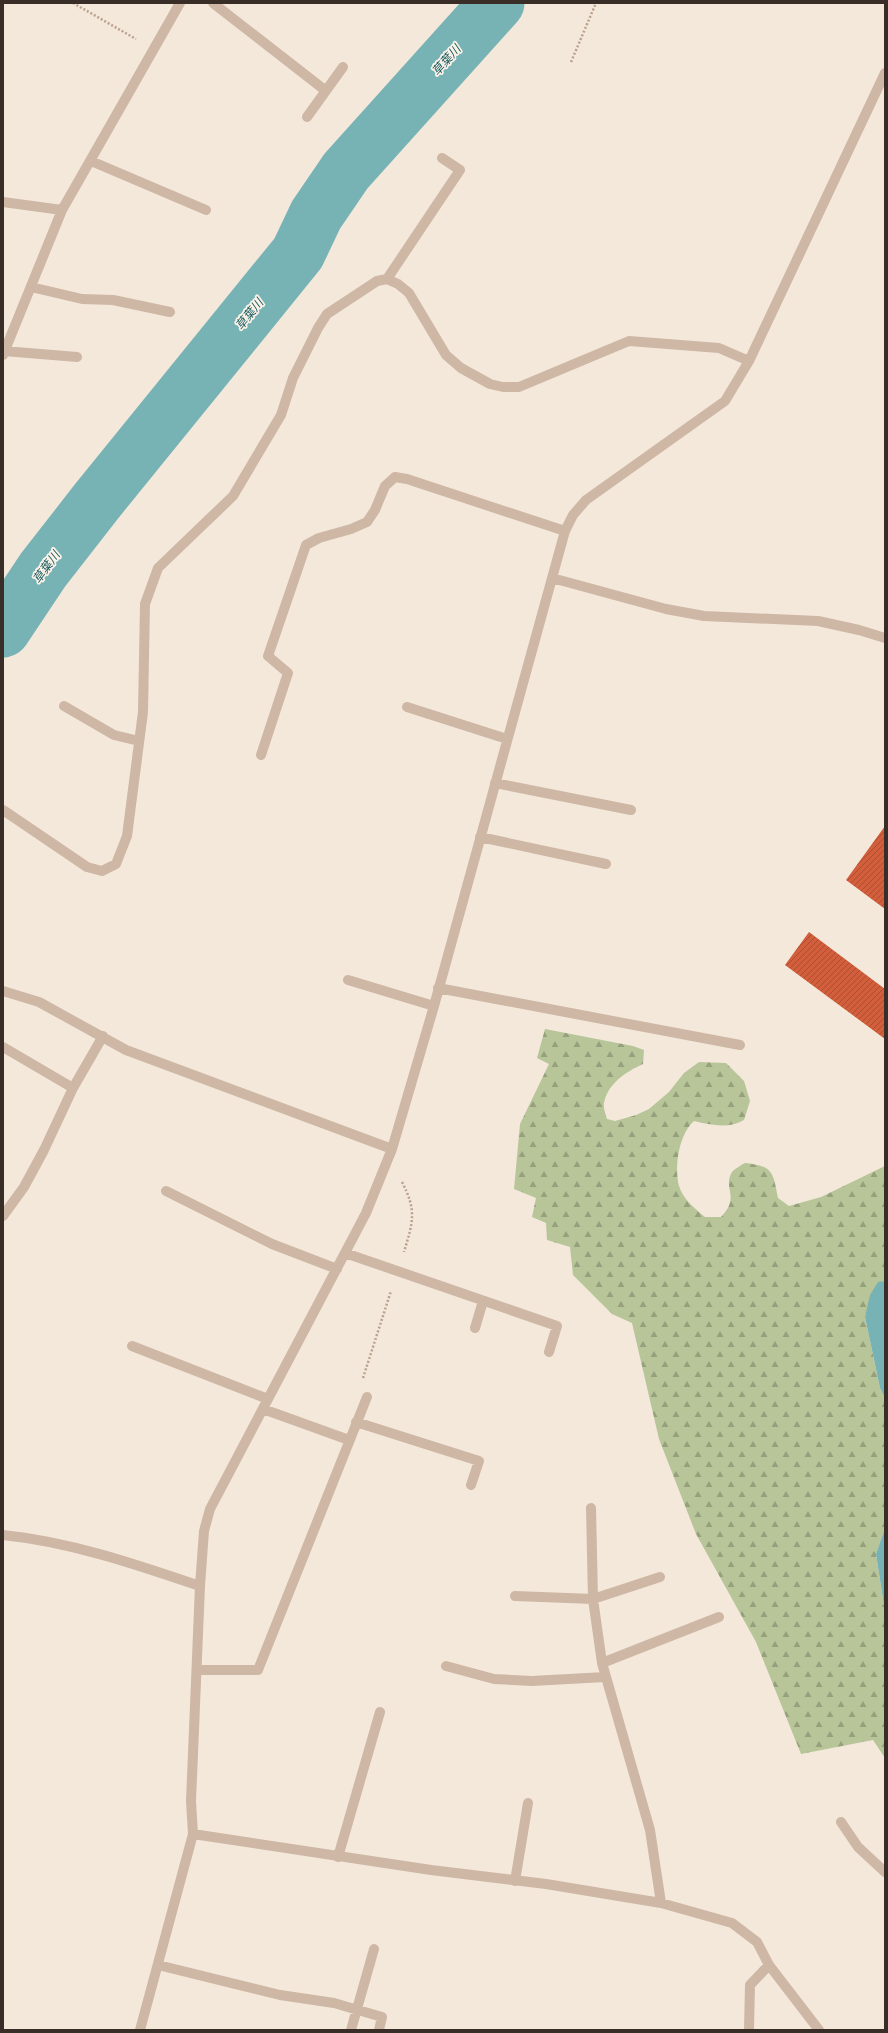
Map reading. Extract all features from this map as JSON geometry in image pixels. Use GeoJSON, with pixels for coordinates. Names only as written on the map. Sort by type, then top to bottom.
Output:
{"type":"FeatureCollection","features":[{"type":"Feature","properties":{"kind":"street"},"geometry":{"type":"LineString","coordinates":[[77,357],[4,353],[62,210],[180,3]]}},
{"type":"Feature","properties":{"kind":"street"},"geometry":{"type":"LineString","coordinates":[[213,3],[326,91]]}},
{"type":"Feature","properties":{"kind":"street"},"geometry":{"type":"LineString","coordinates":[[307,117],[343,67]]}},
{"type":"Feature","properties":{"kind":"street"},"geometry":{"type":"LineString","coordinates":[[140,2030],[193,1834],[191,1801],[200,1586],[204,1532],[210,1509],[366,1213],[392,1149],[434,1006],[565,531],[573,515],[586,500],[725,401],[749,361],[885,73]]}},
{"type":"Feature","properties":{"kind":"street"},"geometry":{"type":"LineString","coordinates":[[388,279],[460,170],[442,158]]}},
{"type":"Feature","properties":{"kind":"street"},"geometry":{"type":"LineString","coordinates":[[90,161],[206,210]]}},
{"type":"Feature","properties":{"kind":"street"},"geometry":{"type":"LineString","coordinates":[[3,202],[62,210]]}},
{"type":"Feature","properties":{"kind":"street"},"geometry":{"type":"LineString","coordinates":[[3,810],[87,867],[102,871],[116,864],[127,836],[143,712],[145,604],[158,568],[233,496],[281,414],[293,378],[318,328],[327,314],[377,281],[388,279],[398,284],[409,293],[446,355],[461,368],[490,384],[503,387],[520,387],[629,341],[719,348],[749,361]]}},
{"type":"Feature","properties":{"kind":"street"},"geometry":{"type":"LineString","coordinates":[[31,287],[82,299],[114,300],[170,312]]}},
{"type":"Feature","properties":{"kind":"street"},"geometry":{"type":"LineString","coordinates":[[261,755],[288,673],[268,656],[306,545],[318,538],[351,530],[367,522],[375,510],[385,486],[395,477],[408,479],[565,531]]}},
{"type":"Feature","properties":{"kind":"street"},"geometry":{"type":"LineString","coordinates":[[552,578],[666,609],[704,616],[818,621],[859,630],[885,638]]}},
{"type":"Feature","properties":{"kind":"street"},"geometry":{"type":"LineString","coordinates":[[64,706],[114,735],[139,740]]}},
{"type":"Feature","properties":{"kind":"street"},"geometry":{"type":"LineString","coordinates":[[408,707],[507,739]]}},
{"type":"Feature","properties":{"kind":"street"},"geometry":{"type":"LineString","coordinates":[[495,783],[631,810]]}},
{"type":"Feature","properties":{"kind":"street"},"geometry":{"type":"LineString","coordinates":[[480,837],[606,864]]}},
{"type":"Feature","properties":{"kind":"street"},"geometry":{"type":"LineString","coordinates":[[348,980],[434,1006]]}},
{"type":"Feature","properties":{"kind":"street"},"geometry":{"type":"LineString","coordinates":[[438,988],[740,1045]]}},
{"type":"Feature","properties":{"kind":"street"},"geometry":{"type":"LineString","coordinates":[[3,991],[39,1002],[104,1036],[126,1050],[392,1149]]}},
{"type":"Feature","properties":{"kind":"street"},"geometry":{"type":"LineString","coordinates":[[3,1216],[24,1187],[44,1150],[73,1088],[104,1036]]}},
{"type":"Feature","properties":{"kind":"street"},"geometry":{"type":"LineString","coordinates":[[3,1047],[73,1088]]}},
{"type":"Feature","properties":{"kind":"street"},"geometry":{"type":"LineString","coordinates":[[166,1191],[272,1244],[337,1269]]}},
{"type":"Feature","properties":{"kind":"street"},"geometry":{"type":"LineString","coordinates":[[345,1254],[557,1326],[549,1352]]}},
{"type":"Feature","properties":{"kind":"street"},"geometry":{"type":"LineString","coordinates":[[475,1328],[483,1301]]}},
{"type":"Feature","properties":{"kind":"street"},"geometry":{"type":"LineString","coordinates":[[132,1346],[268,1399]]}},
{"type":"Feature","properties":{"kind":"street"},"geometry":{"type":"LineString","coordinates":[[197,1670],[258,1670],[367,1397]]}},
{"type":"Feature","properties":{"kind":"street"},"geometry":{"type":"LineString","coordinates":[[263,1409],[349,1440]]}},
{"type":"Feature","properties":{"kind":"street"},"geometry":{"type":"LineString","coordinates":[[356,1422],[479,1461],[471,1485]]}},
{"type":"Feature","properties":{"kind":"street"},"geometry":{"type":"LineString","coordinates":[[591,1508],[593,1599],[602,1663],[650,1830],[661,1903]]}},
{"type":"Feature","properties":{"kind":"street"},"geometry":{"type":"LineString","coordinates":[[3,1535],[38,1538],[111,1556],[200,1586]]}},
{"type":"Feature","properties":{"kind":"street"},"geometry":{"type":"LineString","coordinates":[[515,1596],[593,1599],[660,1577]]}},
{"type":"Feature","properties":{"kind":"street"},"geometry":{"type":"LineString","coordinates":[[602,1663],[719,1617]]}},
{"type":"Feature","properties":{"kind":"street"},"geometry":{"type":"LineString","coordinates":[[446,1666],[494,1678],[532,1681],[605,1677]]}},
{"type":"Feature","properties":{"kind":"street"},"geometry":{"type":"LineString","coordinates":[[338,1857],[380,1712]]}},
{"type":"Feature","properties":{"kind":"street"},"geometry":{"type":"LineString","coordinates":[[515,1880],[528,1803]]}},
{"type":"Feature","properties":{"kind":"street"},"geometry":{"type":"LineString","coordinates":[[841,1822],[858,1847],[885,1872]]}},
{"type":"Feature","properties":{"kind":"street"},"geometry":{"type":"LineString","coordinates":[[193,1834],[338,1857],[515,1880],[661,1903],[732,1923],[758,1942],[769,1965],[819,2030]]}},
{"type":"Feature","properties":{"kind":"street"},"geometry":{"type":"LineString","coordinates":[[351,2030],[374,1949]]}},
{"type":"Feature","properties":{"kind":"street"},"geometry":{"type":"LineString","coordinates":[[158,1965],[280,1995],[334,2003],[382,2017],[379,2030]]}},
{"type":"Feature","properties":{"kind":"street"},"geometry":{"type":"LineString","coordinates":[[749,2030],[750,1986],[769,1965]]}},
{"type":"Feature","properties":{"kind":"path"},"geometry":{"type":"LineString","coordinates":[[73,3],[154,49]]}},
{"type":"Feature","properties":{"kind":"path"},"geometry":{"type":"LineString","coordinates":[[571,62],[596,3]]}},
{"type":"Feature","properties":{"kind":"green space"},"geometry":{"type":"Polygon","coordinates":[[[545,1029],[633,1046],[644,1050],[643,1064],[624,1075],[609,1090],[604,1105],[607,1119],[615,1121],[636,1115],[649,1109],[669,1092],[684,1073],[699,1062],[726,1063],[744,1081],[750,1101],[744,1120],[732,1125],[713,1125],[694,1121],[681,1142],[677,1170],[679,1186],[686,1199],[705,1217],[721,1217],[727,1210],[731,1198],[729,1178],[732,1172],[745,1163],[761,1166],[770,1172],[775,1182],[778,1198],[789,1206],[821,1197],[885,1166],[885,1281],[878,1283],[865,1317],[880,1388],[885,1398],[885,1528],[876,1554],[885,1612],[885,1758],[873,1740],[801,1754],[756,1642],[696,1534],[659,1439],[632,1323],[612,1314],[573,1275],[570,1247],[547,1240],[546,1223],[532,1217],[536,1198],[514,1189],[520,1124],[549,1064],[537,1058],[545,1029]]]}},
{"type":"Feature","properties":{"kind":"water"},"geometry":{"type":"Polygon","coordinates":[[[885,1281],[885,1398],[880,1388],[865,1317],[870,1295],[878,1282],[885,1281]]]}},
{"type":"Feature","properties":{"kind":"water"},"geometry":{"type":"Polygon","coordinates":[[[885,1528],[885,1612],[876,1554],[885,1528]]]}},
{"type":"Feature","properties":{"kind":"building"},"geometry":{"type":"Polygon","coordinates":[[[885,826],[885,909],[846,880],[885,826]]]}},
{"type":"Feature","properties":{"kind":"building"},"geometry":{"type":"Polygon","coordinates":[[[809,932],[885,989],[885,1039],[785,965],[809,932]]]}},
{"type":"Feature","properties":{"kind":"waterway","name":"草葉川"},"geometry":{"type":"LineString","coordinates":[[3,630],[43,570],[96,502],[298,253],[316,215],[346,171],[497,3]]}}]}
